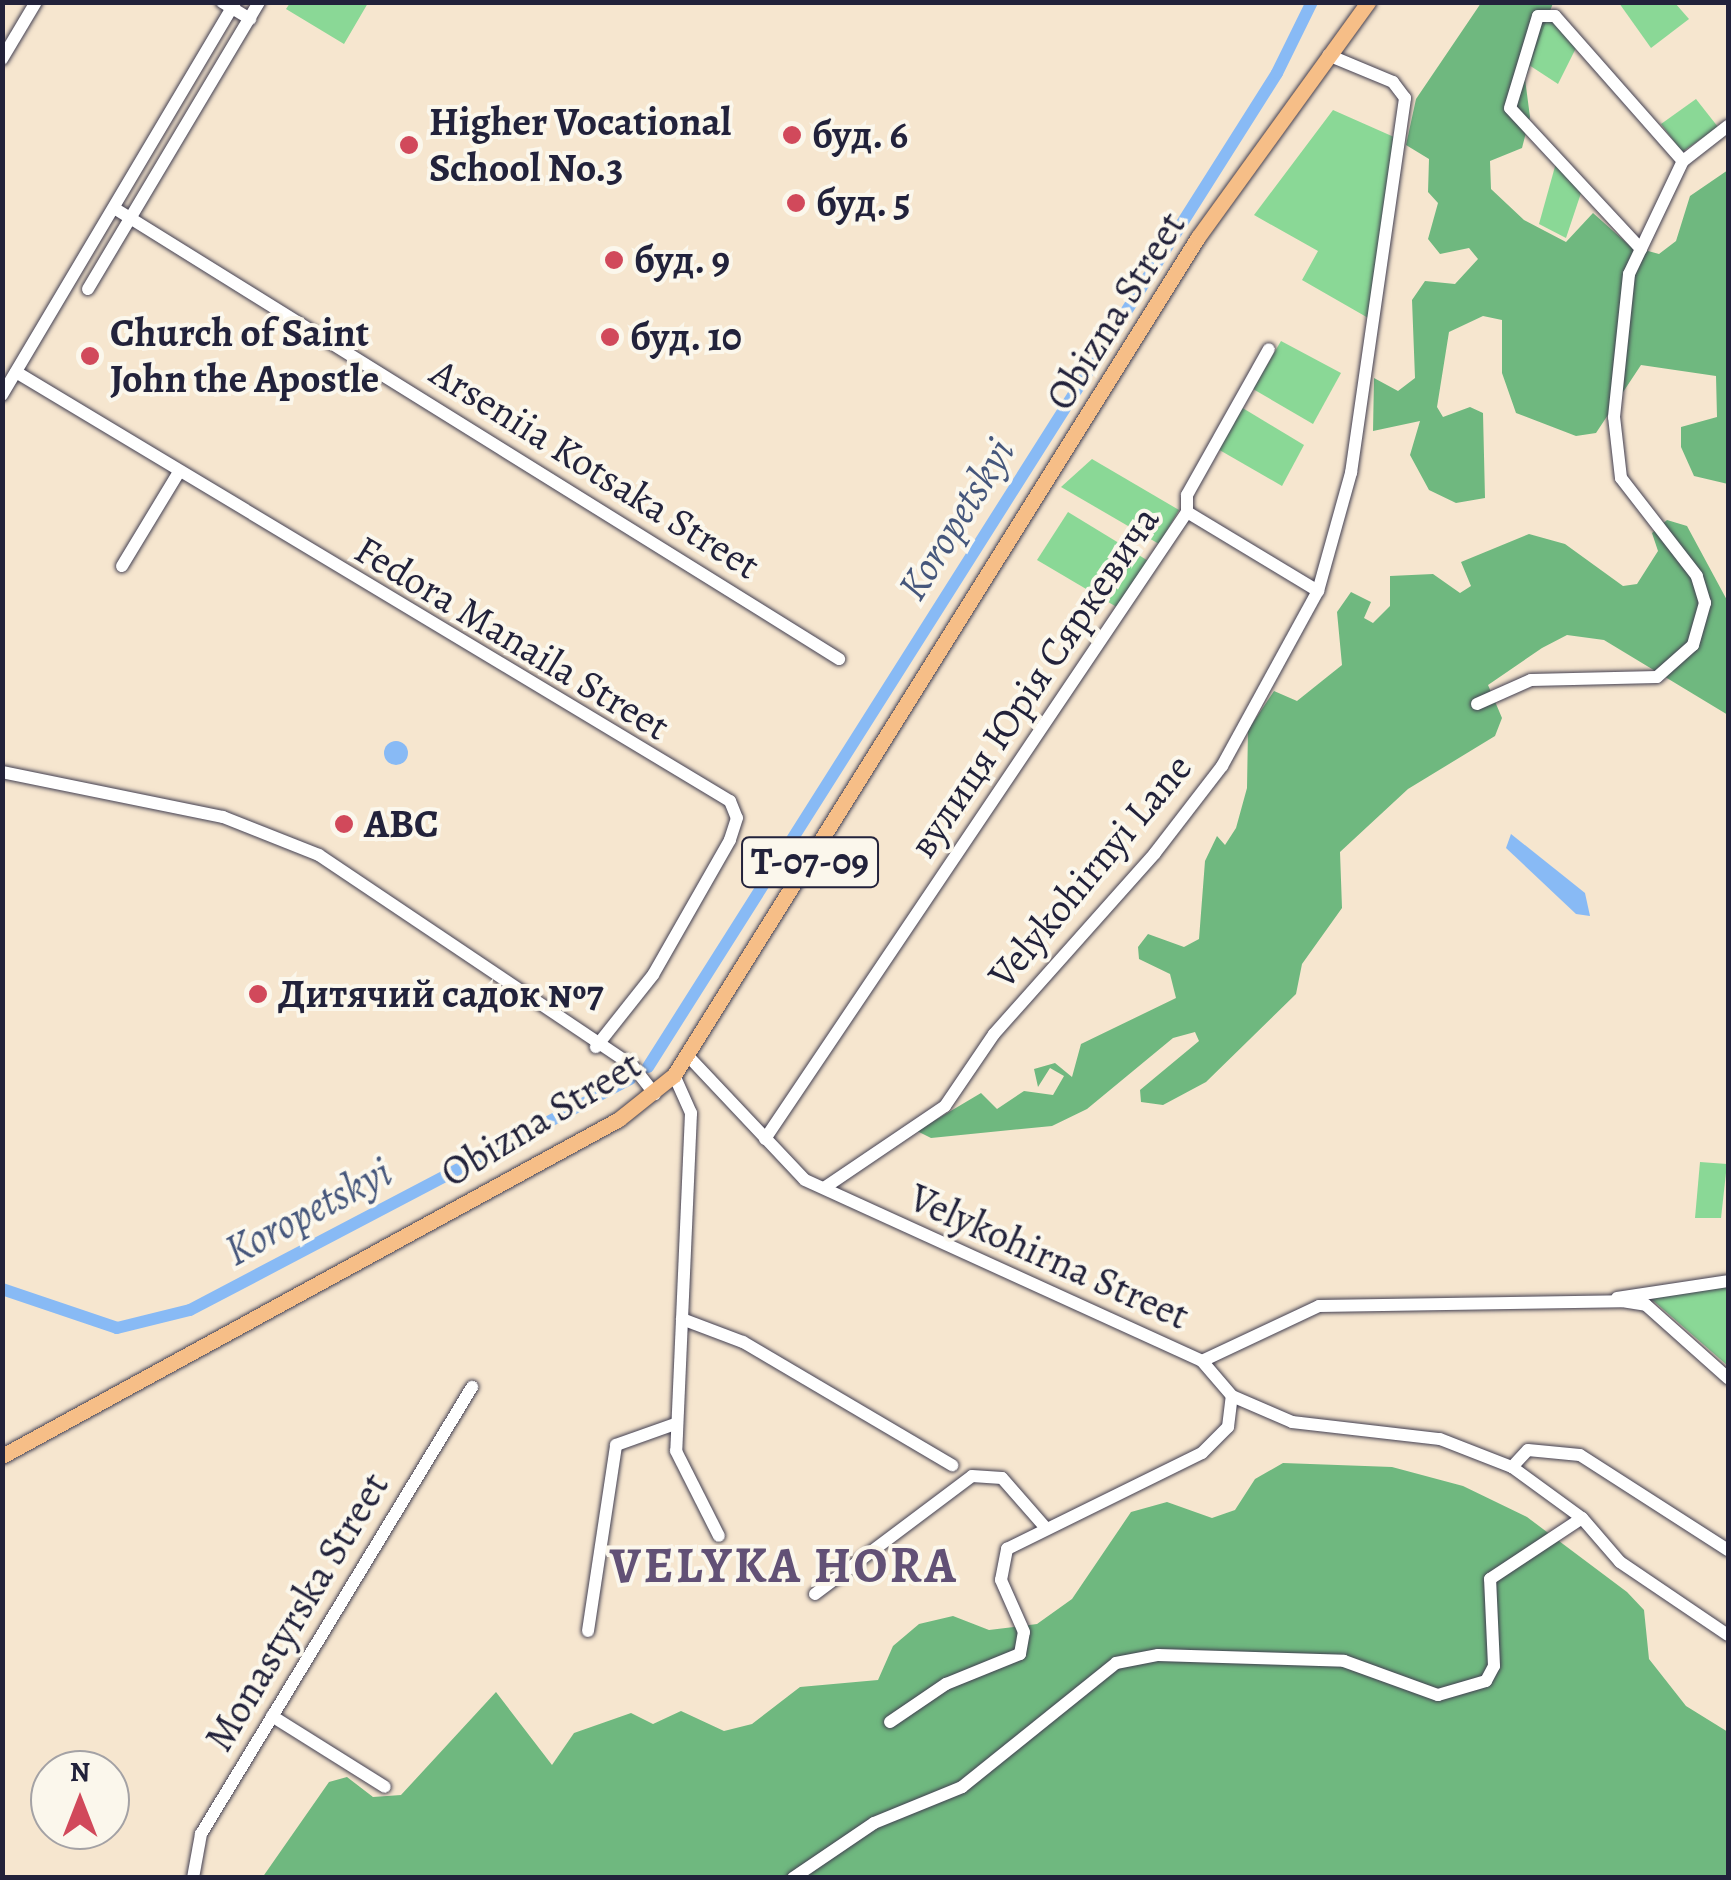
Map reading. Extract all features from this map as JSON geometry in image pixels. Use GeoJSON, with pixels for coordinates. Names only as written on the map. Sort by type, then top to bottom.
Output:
{"type":"FeatureCollection","features":[{"type":"Feature","properties":{"kind":"main road","name":"Obizna Street"},"geometry":{"type":"LineString","coordinates":[[2,1456],[655,1094],[674,1075],[1198,237],[1368,2]]}},
{"type":"Feature","properties":{"kind":"street"},"geometry":{"type":"LineString","coordinates":[[2,60],[36,2]]}},
{"type":"Feature","properties":{"kind":"street"},"geometry":{"type":"LineString","coordinates":[[88,289],[260,2]]}},
{"type":"Feature","properties":{"kind":"street"},"geometry":{"type":"LineString","coordinates":[[2,395],[230,4],[250,18]]}},
{"type":"Feature","properties":{"kind":"street"},"geometry":{"type":"LineString","coordinates":[[1641,249],[1510,108],[1538,16],[1555,16],[1683,160]]}},
{"type":"Feature","properties":{"kind":"street","name":"Velykohirnyi Lane"},"geometry":{"type":"LineString","coordinates":[[824,1188],[945,1106],[994,1034],[1156,853],[1222,766],[1318,591],[1351,473],[1406,98],[1394,82],[1328,55]]}},
{"type":"Feature","properties":{"kind":"street"},"geometry":{"type":"LineString","coordinates":[[1477,704],[1531,680],[1658,678],[1694,645],[1705,603],[1697,576],[1622,478],[1614,416],[1629,274],[1683,160],[1728,126]]}},
{"type":"Feature","properties":{"kind":"street","name":"Arseniia Kotsaka Street"},"geometry":{"type":"LineString","coordinates":[[114,208],[839,659]]}},
{"type":"Feature","properties":{"kind":"street","name":"вулиця Юрія Сяркевича"},"geometry":{"type":"LineString","coordinates":[[766,1139],[1187,512],[1188,494],[1269,349]]}},
{"type":"Feature","properties":{"kind":"street","name":"Fedora Manaila Street"},"geometry":{"type":"LineString","coordinates":[[16,372],[736,808],[730,840],[653,975],[596,1047]]}},
{"type":"Feature","properties":{"kind":"street"},"geometry":{"type":"LineString","coordinates":[[122,566],[179,472]]}},
{"type":"Feature","properties":{"kind":"street"},"geometry":{"type":"LineString","coordinates":[[1187,512],[1318,591]]}},
{"type":"Feature","properties":{"kind":"street"},"geometry":{"type":"LineString","coordinates":[[2,772],[224,816],[320,856],[397,900],[596,1047],[632,1065],[655,1094]]}},
{"type":"Feature","properties":{"kind":"street","name":"Velykohirna Street"},"geometry":{"type":"LineString","coordinates":[[688,1056],[766,1139],[824,1188],[1202,1361],[1319,1306],[1610,1301]]}},
{"type":"Feature","properties":{"kind":"street"},"geometry":{"type":"LineString","coordinates":[[674,1075],[691,1113],[676,1452],[719,1536]]}},
{"type":"Feature","properties":{"kind":"street"},"geometry":{"type":"LineString","coordinates":[[1610,1301],[1642,1288],[1728,1281]]}},
{"type":"Feature","properties":{"kind":"street"},"geometry":{"type":"LineString","coordinates":[[1610,1301],[1646,1305],[1728,1378]]}},
{"type":"Feature","properties":{"kind":"street"},"geometry":{"type":"LineString","coordinates":[[682,1319],[743,1342],[952,1465]]}},
{"type":"Feature","properties":{"kind":"street"},"geometry":{"type":"LineString","coordinates":[[1202,1361],[1232,1396],[1326,1432],[1413,1433],[1512,1467],[1582,1518],[1620,1562],[1728,1634]]}},
{"type":"Feature","properties":{"kind":"street","name":"Monastyrska Street"},"geometry":{"type":"LineString","coordinates":[[193,1878],[201,1834],[472,1387]]}},
{"type":"Feature","properties":{"kind":"street"},"geometry":{"type":"LineString","coordinates":[[890,1722],[946,1684],[1020,1654],[1024,1632],[999,1563],[1044,1526],[1202,1452],[1228,1427],[1232,1396]]}},
{"type":"Feature","properties":{"kind":"street"},"geometry":{"type":"LineString","coordinates":[[588,1631],[616,1445],[675,1424]]}},
{"type":"Feature","properties":{"kind":"street"},"geometry":{"type":"LineString","coordinates":[[1512,1467],[1528,1450],[1580,1455],[1728,1550]]}},
{"type":"Feature","properties":{"kind":"street"},"geometry":{"type":"LineString","coordinates":[[815,1594],[972,1476],[1002,1478],[1044,1526]]}},
{"type":"Feature","properties":{"kind":"street"},"geometry":{"type":"LineString","coordinates":[[794,1878],[874,1824],[962,1786],[1116,1663],[1158,1655],[1344,1662],[1438,1695],[1486,1681],[1494,1666],[1490,1579],[1582,1518]]}},
{"type":"Feature","properties":{"kind":"street"},"geometry":{"type":"LineString","coordinates":[[272,1716],[385,1786]]}},
{"type":"Feature","properties":{"kind":"green space"},"geometry":{"type":"Polygon","coordinates":[[[290,2],[368,3],[344,44],[286,9],[290,2]]]}},
{"type":"Feature","properties":{"kind":"green space"},"geometry":{"type":"Polygon","coordinates":[[[1481,3],[1553,3],[1525,79],[1530,117],[1522,148],[1490,161],[1491,189],[1524,220],[1566,242],[1593,213],[1630,246],[1659,254],[1676,241],[1690,196],[1728,170],[1728,484],[1694,476],[1681,447],[1681,427],[1717,417],[1716,376],[1641,365],[1596,433],[1576,436],[1516,413],[1502,373],[1502,320],[1483,316],[1449,332],[1437,407],[1443,417],[1470,407],[1483,413],[1485,498],[1456,503],[1429,490],[1410,455],[1420,421],[1373,431],[1374,378],[1398,391],[1415,378],[1412,300],[1425,281],[1455,284],[1478,259],[1469,248],[1440,254],[1428,239],[1438,203],[1428,192],[1429,159],[1406,145],[1416,99],[1481,3]]]}},
{"type":"Feature","properties":{"kind":"green space"},"geometry":{"type":"Polygon","coordinates":[[[1619,3],[1675,3],[1689,19],[1651,48],[1619,3]]]}},
{"type":"Feature","properties":{"kind":"green space"},"geometry":{"type":"Polygon","coordinates":[[[1550,17],[1576,48],[1558,84],[1523,61],[1539,20],[1550,17]]]}},
{"type":"Feature","properties":{"kind":"green space"},"geometry":{"type":"Polygon","coordinates":[[[1696,99],[1718,127],[1682,152],[1661,124],[1696,99]]]}},
{"type":"Feature","properties":{"kind":"green space"},"geometry":{"type":"Polygon","coordinates":[[[1333,110],[1394,137],[1370,319],[1302,280],[1318,251],[1254,215],[1333,110]]]}},
{"type":"Feature","properties":{"kind":"green space"},"geometry":{"type":"Polygon","coordinates":[[[1556,163],[1582,190],[1566,238],[1539,224],[1556,163]]]}},
{"type":"Feature","properties":{"kind":"green space"},"geometry":{"type":"Polygon","coordinates":[[[1281,341],[1341,373],[1313,424],[1253,389],[1281,341]]]}},
{"type":"Feature","properties":{"kind":"green space"},"geometry":{"type":"Polygon","coordinates":[[[1241,407],[1304,445],[1282,486],[1216,448],[1241,407]]]}},
{"type":"Feature","properties":{"kind":"green space"},"geometry":{"type":"Polygon","coordinates":[[[1092,459],[1179,510],[1159,544],[1061,487],[1092,459]]]}},
{"type":"Feature","properties":{"kind":"green space"},"geometry":{"type":"Polygon","coordinates":[[[1068,512],[1150,562],[1120,609],[1037,560],[1068,512]]]}},
{"type":"Feature","properties":{"kind":"green space"},"geometry":{"type":"Polygon","coordinates":[[[1667,520],[1687,526],[1728,602],[1728,715],[1604,640],[1567,635],[1488,685],[1502,718],[1495,736],[1408,789],[1340,852],[1342,908],[1302,964],[1296,994],[1206,1082],[1163,1105],[1141,1102],[1140,1090],[1199,1041],[1195,1032],[1173,1038],[1087,1109],[1052,1126],[931,1138],[917,1131],[981,1093],[997,1109],[1024,1091],[1053,1095],[1064,1076],[1050,1068],[1038,1087],[1034,1069],[1055,1063],[1072,1077],[1081,1044],[1176,998],[1170,974],[1139,959],[1138,947],[1148,934],[1184,947],[1199,939],[1205,861],[1217,836],[1225,845],[1236,828],[1247,788],[1248,730],[1274,691],[1297,701],[1342,665],[1337,612],[1351,592],[1371,602],[1364,618],[1373,623],[1390,606],[1390,576],[1433,574],[1460,593],[1471,586],[1461,562],[1529,534],[1565,544],[1623,586],[1637,584],[1658,551],[1652,533],[1667,520]]]}},
{"type":"Feature","properties":{"kind":"green space"},"geometry":{"type":"Polygon","coordinates":[[[1700,1162],[1727,1164],[1721,1218],[1695,1218],[1700,1162]]]}},
{"type":"Feature","properties":{"kind":"green space"},"geometry":{"type":"Polygon","coordinates":[[[1728,1287],[1728,1366],[1649,1297],[1728,1287]]]}},
{"type":"Feature","properties":{"kind":"green space"},"geometry":{"type":"Polygon","coordinates":[[[1283,1463],[1392,1467],[1463,1486],[1527,1517],[1627,1592],[1644,1610],[1649,1659],[1686,1706],[1728,1732],[1728,1877],[262,1878],[329,1782],[347,1777],[373,1797],[401,1795],[496,1692],[552,1765],[574,1733],[631,1713],[653,1724],[681,1711],[724,1731],[752,1724],[800,1687],[878,1680],[893,1646],[919,1624],[953,1616],[989,1630],[1037,1624],[1072,1599],[1131,1512],[1167,1502],[1212,1518],[1235,1510],[1255,1479],[1283,1463]]]}},
{"type":"Feature","properties":{"kind":"water"},"geometry":{"type":"Polygon","coordinates":[[[396,741],[408,753],[396,765],[384,753],[396,741]]]}},
{"type":"Feature","properties":{"kind":"water"},"geometry":{"type":"Polygon","coordinates":[[[1511,834],[1585,893],[1590,916],[1576,914],[1506,848],[1511,834]]]}},
{"type":"Feature","properties":{"kind":"waterway","name":"Koropetskyi"},"geometry":{"type":"LineString","coordinates":[[648,1067],[1277,73],[1312,2]]}},
{"type":"Feature","properties":{"kind":"waterway","name":"Koropetskyi"},"geometry":{"type":"LineString","coordinates":[[2,1289],[117,1328],[190,1310],[630,1079]]}},
{"type":"Feature","properties":{"kind":"place","name":"буд. 6"},"geometry":{"type":"Point","coordinates":[792,135]}},
{"type":"Feature","properties":{"kind":"place","name":"Higher Vocational School No.3"},"geometry":{"type":"Point","coordinates":[409,145]}},
{"type":"Feature","properties":{"kind":"place","name":"буд. 5"},"geometry":{"type":"Point","coordinates":[796,203]}},
{"type":"Feature","properties":{"kind":"place","name":"буд. 9"},"geometry":{"type":"Point","coordinates":[614,260]}},
{"type":"Feature","properties":{"kind":"place","name":"буд. 10"},"geometry":{"type":"Point","coordinates":[610,337]}},
{"type":"Feature","properties":{"kind":"place","name":"Church of Saint John the Apostle"},"geometry":{"type":"Point","coordinates":[90,356]}},
{"type":"Feature","properties":{"kind":"place","name":"АВС"},"geometry":{"type":"Point","coordinates":[344,824]}},
{"type":"Feature","properties":{"kind":"place","name":"Дитячий садок №7"},"geometry":{"type":"Point","coordinates":[258,994]}},
{"type":"Feature","properties":{"kind":"district","name":"VELYKA HORA"},"geometry":{"type":"Point","coordinates":[784,1566]}}]}
